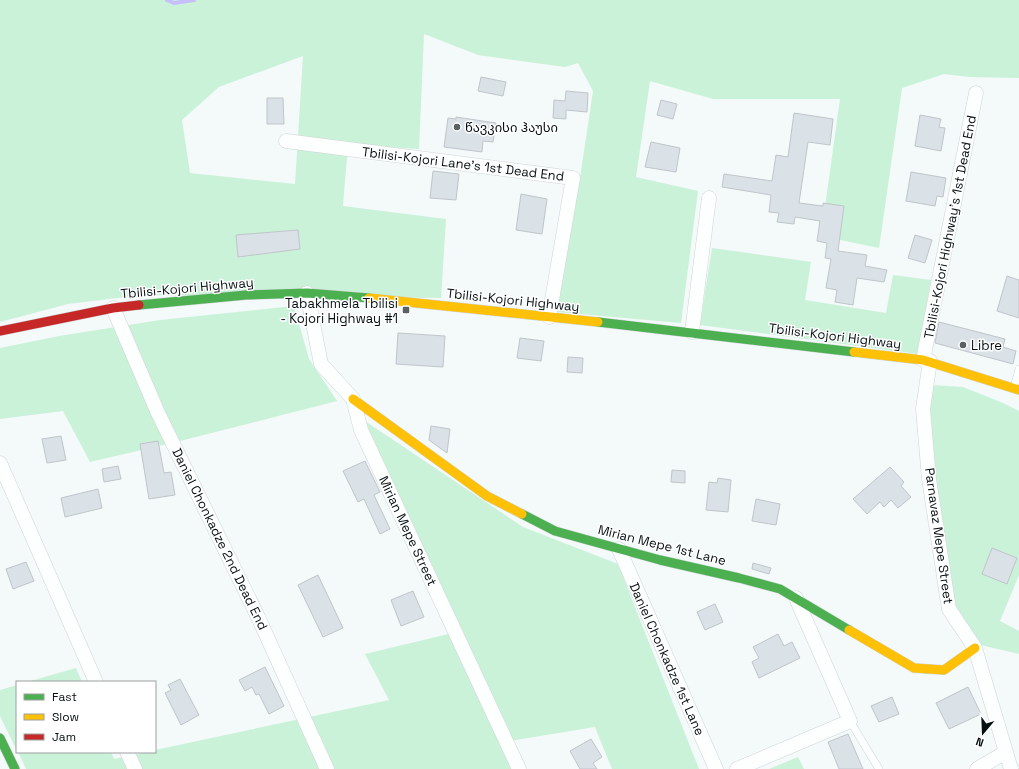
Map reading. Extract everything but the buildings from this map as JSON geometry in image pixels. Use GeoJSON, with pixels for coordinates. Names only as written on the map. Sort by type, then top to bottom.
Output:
{"type":"FeatureCollection","features":[{"type":"Feature","properties":{"kind":"main road","name":"Tbilisi-Kojori Highway"},"geometry":{"type":"LineString","coordinates":[[0,331],[113,308],[246,294],[307,293],[373,298],[692,332],[926,361],[1016,389]]}},
{"type":"Feature","properties":{"kind":"main road","name":"Mirian Mepe 1st Lane"},"geometry":{"type":"LineString","coordinates":[[353,399],[487,496],[555,531],[619,549],[780,589],[914,668],[944,670],[975,648]]}},
{"type":"Feature","properties":{"kind":"main road"},"geometry":{"type":"LineString","coordinates":[[0,738],[15,769]]}},
{"type":"Feature","properties":{"kind":"street","name":"Tbilisi-Kojori Highway's 1st Dead End"},"geometry":{"type":"LineString","coordinates":[[926,361],[976,93]]}},
{"type":"Feature","properties":{"kind":"street","name":"Tbilisi-Kojori Lane's 1st Dead End"},"geometry":{"type":"LineString","coordinates":[[286,141],[573,178],[549,317]]}},
{"type":"Feature","properties":{"kind":"street"},"geometry":{"type":"LineString","coordinates":[[692,332],[709,198]]}},
{"type":"Feature","properties":{"kind":"street","name":"Mirian Mepe Street"},"geometry":{"type":"LineString","coordinates":[[307,293],[321,364],[353,399],[361,430],[519,769]]}},
{"type":"Feature","properties":{"kind":"street","name":"Daniel Chonkadze 2nd Dead End"},"geometry":{"type":"LineString","coordinates":[[113,308],[158,413],[258,617],[327,769]]}},
{"type":"Feature","properties":{"kind":"street","name":"Parnavaz Mepe Street"},"geometry":{"type":"LineString","coordinates":[[926,361],[924,409],[929,479],[949,609],[975,648],[1011,769]]}},
{"type":"Feature","properties":{"kind":"street"},"geometry":{"type":"LineString","coordinates":[[0,463],[96,681]]}},
{"type":"Feature","properties":{"kind":"street","name":"Daniel Chonkadze 1st Lane"},"geometry":{"type":"LineString","coordinates":[[619,549],[716,769]]}},
{"type":"Feature","properties":{"kind":"street"},"geometry":{"type":"LineString","coordinates":[[737,769],[850,721],[796,598]]}},
{"type":"Feature","properties":{"kind":"street"},"geometry":{"type":"LineString","coordinates":[[976,769],[1006,752]]}},
{"type":"Feature","properties":{"kind":"street"},"geometry":{"type":"LineString","coordinates":[[128,753],[135,769]]}},
{"type":"Feature","properties":{"kind":"lane"},"geometry":{"type":"LineString","coordinates":[[1016,389],[1019,369]]}},
{"type":"Feature","properties":{"kind":"lane"},"geometry":{"type":"LineString","coordinates":[[850,721],[879,769]]}},
{"type":"Feature","properties":{"kind":"green space"},"geometry":{"type":"Polygon","coordinates":[[[0,0],[1019,0],[1019,78],[969,77],[944,74],[902,88],[879,248],[821,236],[840,99],[713,99],[650,81],[636,177],[698,191],[681,323],[557,312],[593,91],[578,63],[565,67],[478,55],[424,34],[419,149],[348,145],[343,206],[446,219],[441,298],[142,295],[68,304],[0,322],[0,0]],[[303,56],[219,87],[182,120],[190,173],[295,184],[303,56]]]}},
{"type":"Feature","properties":{"kind":"green space"},"geometry":{"type":"Polygon","coordinates":[[[712,248],[811,262],[805,300],[886,313],[893,275],[931,280],[918,354],[700,325],[712,248]]]}},
{"type":"Feature","properties":{"kind":"green space"},"geometry":{"type":"Polygon","coordinates":[[[294,306],[309,359],[337,401],[90,462],[63,411],[0,419],[0,348],[59,336],[160,320],[294,306]]]}},
{"type":"Feature","properties":{"kind":"green space"},"geometry":{"type":"Polygon","coordinates":[[[931,385],[963,387],[1019,411],[1019,575],[1000,621],[1019,631],[1019,654],[976,644],[954,606],[925,410],[931,385]]]}},
{"type":"Feature","properties":{"kind":"green space"},"geometry":{"type":"Polygon","coordinates":[[[365,421],[523,527],[618,564],[699,769],[612,769],[595,727],[510,741],[512,769],[26,769],[18,753],[111,753],[114,759],[142,753],[156,753],[156,750],[389,700],[365,654],[461,631],[365,421]]]}},
{"type":"Feature","properties":{"kind":"green space"},"geometry":{"type":"Polygon","coordinates":[[[76,668],[82,681],[30,681],[76,668]]]}},
{"type":"Feature","properties":{"kind":"green space"},"geometry":{"type":"Polygon","coordinates":[[[16,685],[16,749],[0,716],[0,690],[16,685]]]}},
{"type":"Feature","properties":{"kind":"green space"},"geometry":{"type":"Polygon","coordinates":[[[798,757],[804,769],[769,769],[798,757]]]}},
{"type":"Feature","properties":{"kind":"waterway"},"geometry":{"type":"LineString","coordinates":[[167,0],[174,3],[194,0]]}},
{"type":"Feature","properties":{"kind":"traffic: fast"},"geometry":{"type":"LineString","coordinates":[[139,305],[246,295],[307,293],[369,298]]}},
{"type":"Feature","properties":{"kind":"traffic: fast"},"geometry":{"type":"LineString","coordinates":[[598,322],[854,352]]}},
{"type":"Feature","properties":{"kind":"traffic: fast"},"geometry":{"type":"LineString","coordinates":[[522,514],[555,531],[660,560],[780,589],[849,630]]}},
{"type":"Feature","properties":{"kind":"traffic: fast"},"geometry":{"type":"LineString","coordinates":[[0,738],[15,769]]}},
{"type":"Feature","properties":{"kind":"traffic: slow"},"geometry":{"type":"LineString","coordinates":[[369,298],[598,322]]}},
{"type":"Feature","properties":{"kind":"traffic: slow"},"geometry":{"type":"LineString","coordinates":[[854,352],[923,360],[1019,390]]}},
{"type":"Feature","properties":{"kind":"traffic: slow"},"geometry":{"type":"LineString","coordinates":[[353,399],[487,496],[522,514]]}},
{"type":"Feature","properties":{"kind":"traffic: slow"},"geometry":{"type":"LineString","coordinates":[[849,630],[914,668],[944,670],[975,648]]}},
{"type":"Feature","properties":{"kind":"traffic: jam"},"geometry":{"type":"LineString","coordinates":[[0,331],[113,308],[139,305]]}},
{"type":"Feature","properties":{"kind":"place","name":"წავკისი ჰაუსი"},"geometry":{"type":"Point","coordinates":[457,127]}},
{"type":"Feature","properties":{"kind":"place","name":"Tabakhmela Tbilisi - Kojori Highway #1"},"geometry":{"type":"Point","coordinates":[406,310]}},
{"type":"Feature","properties":{"kind":"place","name":"Libre"},"geometry":{"type":"Point","coordinates":[963,345]}}]}
